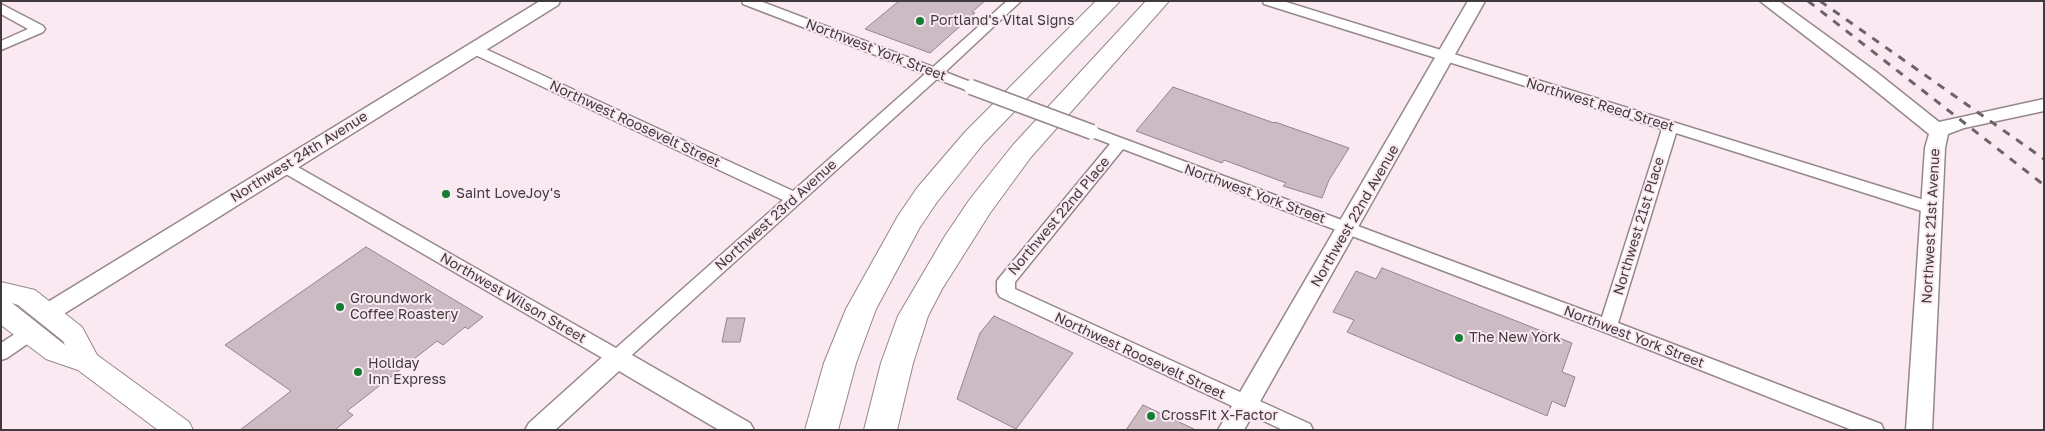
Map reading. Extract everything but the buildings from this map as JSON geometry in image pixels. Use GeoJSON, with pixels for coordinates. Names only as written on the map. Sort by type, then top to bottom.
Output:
{"type":"FeatureCollection","features":[{"type":"Feature","properties":{"kind":"highway"},"geometry":{"type":"LineString","coordinates":[[820,430],[840,363],[861,309],[908,224],[927,195],[974,138],[1108,1]]}},
{"type":"Feature","properties":{"kind":"highway"},"geometry":{"type":"LineString","coordinates":[[880,430],[897,363],[913,316],[955,243],[980,206],[1022,152],[1158,1]]}},
{"type":"Feature","properties":{"kind":"main road"},"geometry":{"type":"LineString","coordinates":[[1,291],[26,298],[73,334],[87,362]]}},
{"type":"Feature","properties":{"kind":"main road"},"geometry":{"type":"LineString","coordinates":[[1,307],[2,310],[30,334],[55,352],[87,362],[179,430]]}},
{"type":"Feature","properties":{"kind":"street","name":"Northwest 24th Avenue"},"geometry":{"type":"LineString","coordinates":[[46,314],[552,1]]}},
{"type":"Feature","properties":{"kind":"street","name":"Northwest York Street"},"geometry":{"type":"LineString","coordinates":[[748,1],[1119,144],[1608,326],[1874,430]]}},
{"type":"Feature","properties":{"kind":"street"},"geometry":{"type":"LineString","coordinates":[[770,10],[782,1]]}},
{"type":"Feature","properties":{"kind":"street","name":"Northwest 23rd Avenue"},"geometry":{"type":"LineString","coordinates":[[538,430],[1015,1]]}},
{"type":"Feature","properties":{"kind":"street","name":"Northwest Reed Street"},"geometry":{"type":"LineString","coordinates":[[1269,1],[1931,208]]}},
{"type":"Feature","properties":{"kind":"street","name":"Northwest 22nd Avenue"},"geometry":{"type":"LineString","coordinates":[[1231,430],[1477,1]]}},
{"type":"Feature","properties":{"kind":"street"},"geometry":{"type":"LineString","coordinates":[[1768,1],[1868,75],[1939,132]]}},
{"type":"Feature","properties":{"kind":"street"},"geometry":{"type":"LineString","coordinates":[[1,8],[38,29],[1,46]]}},
{"type":"Feature","properties":{"kind":"street","name":"Northwest Roosevelt Street"},"geometry":{"type":"LineString","coordinates":[[474,49],[795,199]]}},
{"type":"Feature","properties":{"kind":"street","name":"Northwest 21st Avenue"},"geometry":{"type":"LineString","coordinates":[[1919,430],[1935,148],[1939,132],[1944,127],[1962,122],[2044,105]]}},
{"type":"Feature","properties":{"kind":"street","name":"Northwest 21st Place"},"geometry":{"type":"LineString","coordinates":[[1608,326],[1670,127]]}},
{"type":"Feature","properties":{"kind":"street","name":"Northwest 22nd Place"},"geometry":{"type":"LineString","coordinates":[[1006,292],[1006,281],[1119,144]]}},
{"type":"Feature","properties":{"kind":"street","name":"Northwest Wilson Street"},"geometry":{"type":"LineString","coordinates":[[284,166],[741,430]]}},
{"type":"Feature","properties":{"kind":"street","name":"Northwest Roosevelt Street"},"geometry":{"type":"LineString","coordinates":[[1006,292],[1303,430]]}},
{"type":"Feature","properties":{"kind":"street"},"geometry":{"type":"LineString","coordinates":[[1,353],[30,334]]}},
{"type":"Feature","properties":{"kind":"railway"},"geometry":{"type":"LineString","coordinates":[[1808,1],[2044,185]]}},
{"type":"Feature","properties":{"kind":"railway"},"geometry":{"type":"LineString","coordinates":[[1820,1],[2044,159]]}},
{"type":"Feature","properties":{"kind":"place","name":"Portland's Vital Signs"},"geometry":{"type":"Point","coordinates":[920,21]}},
{"type":"Feature","properties":{"kind":"place","name":"Saint LoveJoy's"},"geometry":{"type":"Point","coordinates":[446,194]}},
{"type":"Feature","properties":{"kind":"place","name":"Groundwork Coffee Roastery"},"geometry":{"type":"Point","coordinates":[340,307]}},
{"type":"Feature","properties":{"kind":"place","name":"The New York"},"geometry":{"type":"Point","coordinates":[1459,338]}},
{"type":"Feature","properties":{"kind":"place","name":"Holiday Inn Express"},"geometry":{"type":"Point","coordinates":[358,372]}},
{"type":"Feature","properties":{"kind":"place","name":"CrossFit X-Factor"},"geometry":{"type":"Point","coordinates":[1151,416]}}]}
